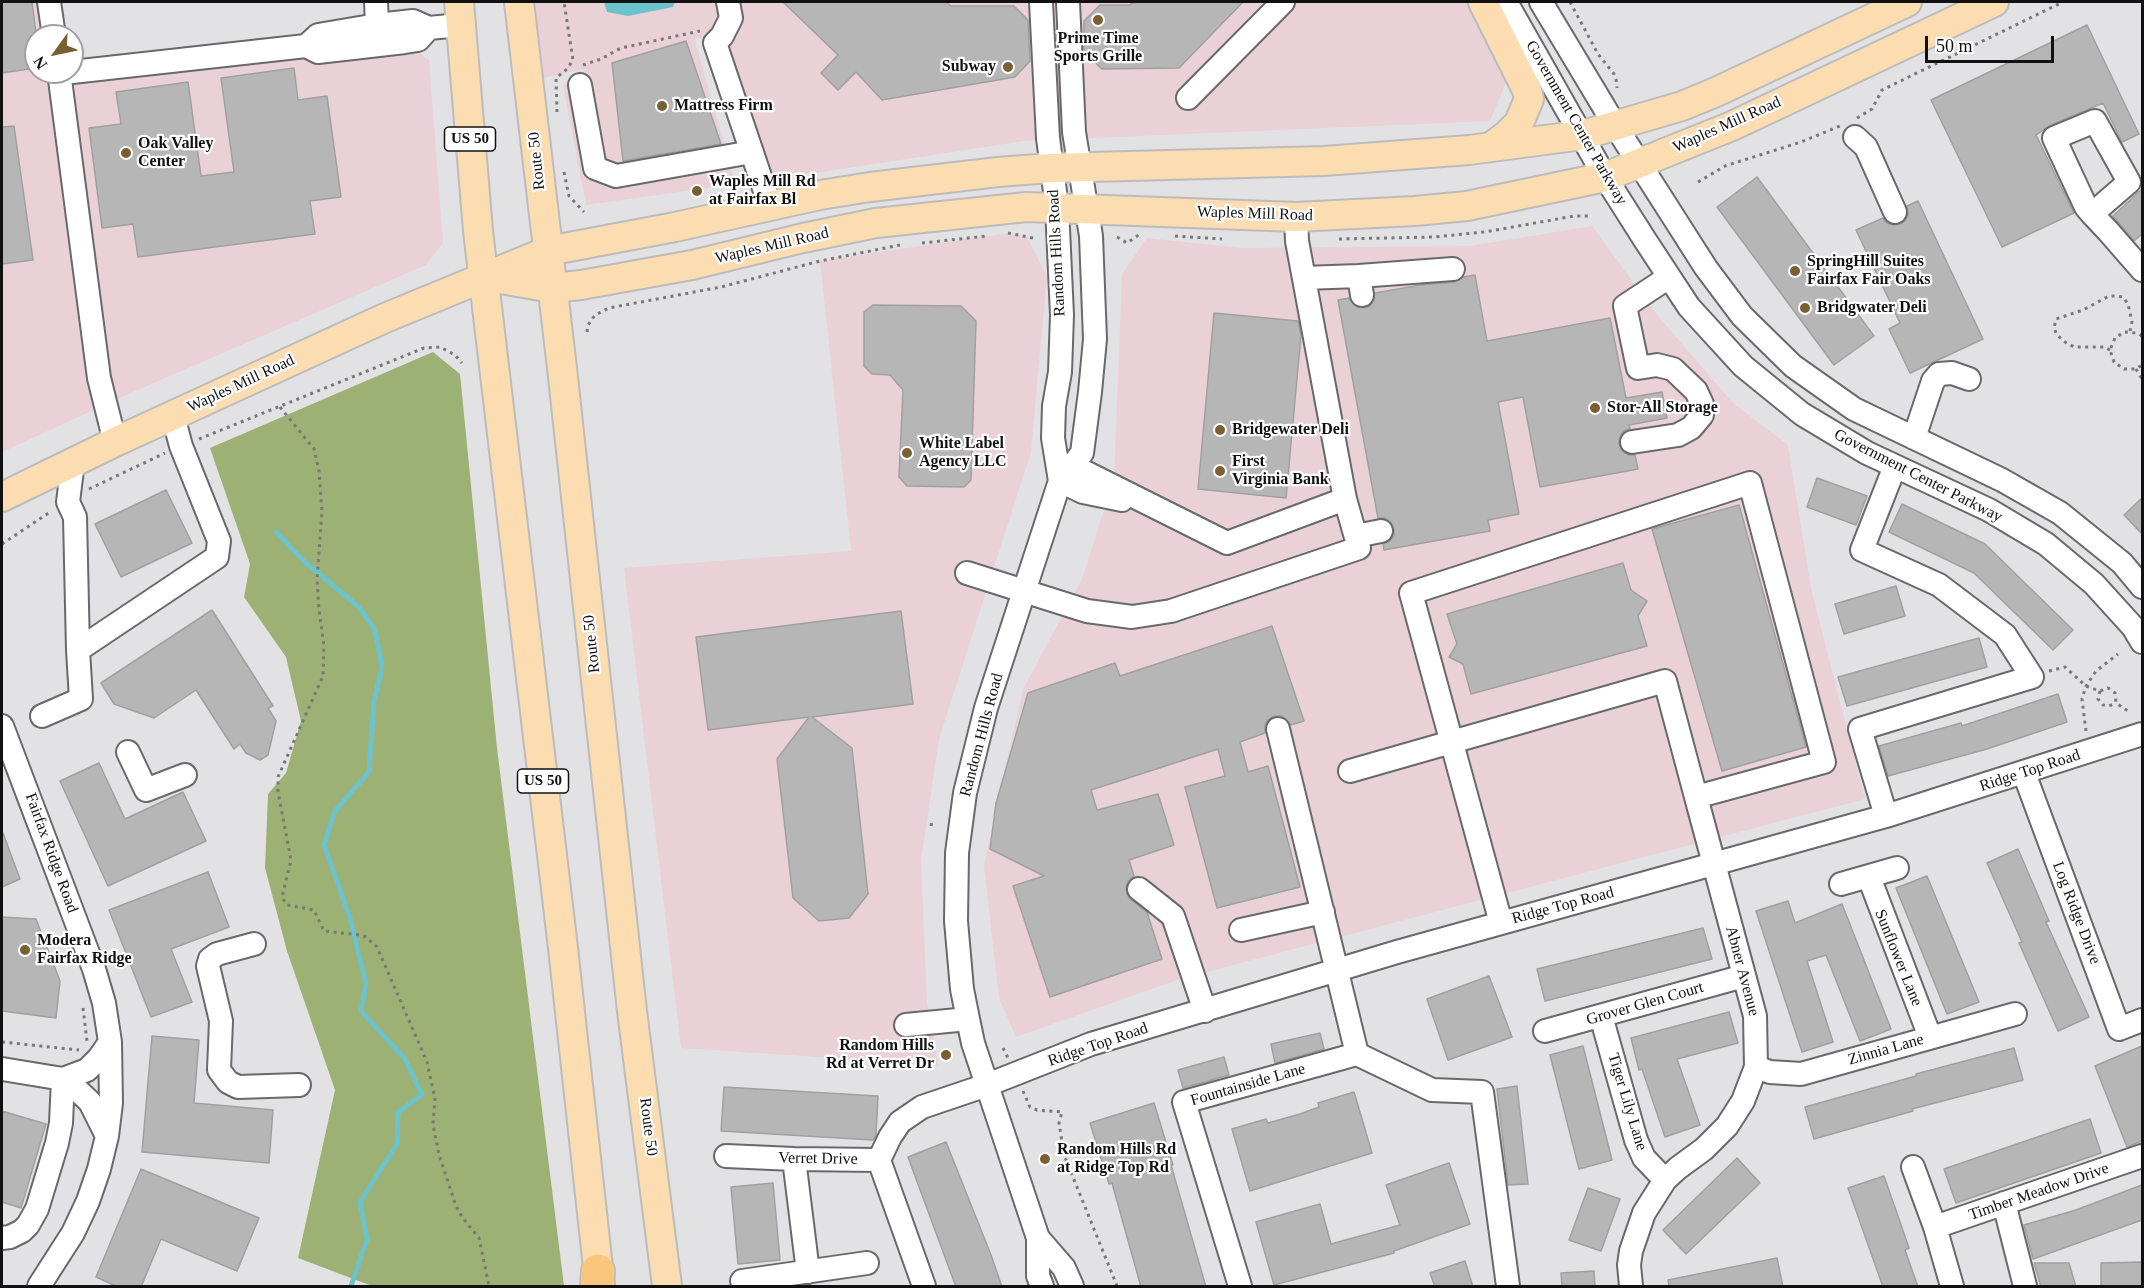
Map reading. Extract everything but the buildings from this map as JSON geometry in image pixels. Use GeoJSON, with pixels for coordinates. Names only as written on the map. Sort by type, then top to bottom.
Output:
{"type":"FeatureCollection","features":[{"type":"Feature","properties":{"kind":"main road","name":"Route 50"},"geometry":{"type":"LineString","coordinates":[[519,2],[632,1011],[667,1287]]}},
{"type":"Feature","properties":{"kind":"main road"},"geometry":{"type":"LineString","coordinates":[[1483,2],[1527,90],[1529,99],[1519,123],[1508,135],[1491,147]]}},
{"type":"Feature","properties":{"kind":"main road","name":"Waples Mill Road"},"geometry":{"type":"LineString","coordinates":[[2,497],[115,442],[385,318],[548,251],[870,187],[988,173],[1051,168],[1324,161],[1415,155],[1583,135],[1682,106],[1907,2]]}},
{"type":"Feature","properties":{"kind":"main road","name":"Waples Mill Road"},"geometry":{"type":"LineString","coordinates":[[483,276],[552,288],[581,285],[692,265],[876,223],[1002,208],[1057,207],[1296,217],[1404,212],[1467,206],[1605,177],[1732,126],[1994,2]]}},
{"type":"Feature","properties":{"kind":"main road","name":"US 50"},"geometry":{"type":"LineString","coordinates":[[460,13],[483,276],[563,948],[598,1281]]}},
{"type":"Feature","properties":{"kind":"street"},"geometry":{"type":"LineString","coordinates":[[49,2],[52,24]]}},
{"type":"Feature","properties":{"kind":"street"},"geometry":{"type":"LineString","coordinates":[[376,2],[377,25]]}},
{"type":"Feature","properties":{"kind":"street"},"geometry":{"type":"LineString","coordinates":[[728,2],[731,18],[728,27],[715,43],[770,206]]}},
{"type":"Feature","properties":{"kind":"street","name":"Random Hills Road"},"geometry":{"type":"LineString","coordinates":[[1041,2],[1051,168],[1057,207],[1062,315],[1060,372],[1054,406],[1053,438],[1060,481]]}},
{"type":"Feature","properties":{"kind":"street","name":"Random Hills Road"},"geometry":{"type":"LineString","coordinates":[[1042,1287],[1038,1276],[1038,1238],[973,1043],[962,989],[956,921],[957,853],[965,793],[983,719],[1060,481],[1082,453],[1090,392],[1095,339],[1091,236],[1074,132],[1068,2]]}},
{"type":"Feature","properties":{"kind":"street"},"geometry":{"type":"LineString","coordinates":[[1188,99],[1283,2]]}},
{"type":"Feature","properties":{"kind":"street","name":"Government Center Parkway"},"geometry":{"type":"LineString","coordinates":[[1506,2],[1605,177],[1669,277],[1689,307],[1743,366],[1802,414],[1867,453],[1989,510],[2046,544],[2094,584],[2133,627],[2142,642]]}},
{"type":"Feature","properties":{"kind":"street","name":"Government Center Parkway"},"geometry":{"type":"LineString","coordinates":[[1541,2],[1616,127],[1706,268],[1742,316],[1793,366],[1854,409],[2002,480],[2060,513],[2122,563],[2142,587]]}},
{"type":"Feature","properties":{"kind":"street"},"geometry":{"type":"LineString","coordinates":[[84,70],[306,46],[318,52],[405,42],[418,39],[429,28],[460,13]]}},
{"type":"Feature","properties":{"kind":"street"},"geometry":{"type":"LineString","coordinates":[[306,46],[318,35],[377,25],[413,21],[429,28]]}},
{"type":"Feature","properties":{"kind":"street"},"geometry":{"type":"LineString","coordinates":[[574,77],[595,168],[616,176],[752,152]]}},
{"type":"Feature","properties":{"kind":"street"},"geometry":{"type":"LineString","coordinates":[[66,84],[99,378],[115,442]]}},
{"type":"Feature","properties":{"kind":"street"},"geometry":{"type":"LineString","coordinates":[[2092,214],[2136,176],[2096,121],[2054,138],[2086,207],[2092,214],[2139,259]]}},
{"type":"Feature","properties":{"kind":"street"},"geometry":{"type":"LineString","coordinates":[[1855,137],[1866,147],[1895,212]]}},
{"type":"Feature","properties":{"kind":"street"},"geometry":{"type":"LineString","coordinates":[[967,573],[1087,611],[1132,617],[1171,611],[1359,549],[1346,499],[1304,278],[1297,241],[1296,217]]}},
{"type":"Feature","properties":{"kind":"street"},"geometry":{"type":"LineString","coordinates":[[1304,278],[1361,286],[1453,269]]}},
{"type":"Feature","properties":{"kind":"street"},"geometry":{"type":"LineString","coordinates":[[1632,442],[1678,435],[1691,428],[1702,415],[1702,404],[1696,391],[1673,369],[1658,365],[1638,368],[1625,306],[1669,277]]}},
{"type":"Feature","properties":{"kind":"street"},"geometry":{"type":"LineString","coordinates":[[1914,438],[1940,367],[1969,379]]}},
{"type":"Feature","properties":{"kind":"street"},"geometry":{"type":"LineString","coordinates":[[78,650],[217,557],[219,541],[181,446],[172,416]]}},
{"type":"Feature","properties":{"kind":"street"},"geometry":{"type":"LineString","coordinates":[[42,716],[81,699],[75,517],[68,502],[73,462]]}},
{"type":"Feature","properties":{"kind":"street"},"geometry":{"type":"LineString","coordinates":[[1886,816],[1860,729],[2032,677],[2005,634],[1939,585],[1862,550],[1895,466]]}},
{"type":"Feature","properties":{"kind":"street"},"geometry":{"type":"LineString","coordinates":[[1060,481],[1083,492],[1148,504],[1227,543],[1346,499]]}},
{"type":"Feature","properties":{"kind":"street"},"geometry":{"type":"LineString","coordinates":[[1501,923],[1411,592],[1714,503],[1750,483],[1824,762],[1785,763],[1696,797]]}},
{"type":"Feature","properties":{"kind":"street"},"geometry":{"type":"LineString","coordinates":[[1356,537],[1381,531]]}},
{"type":"Feature","properties":{"kind":"street","name":"Abner Avenue"},"geometry":{"type":"LineString","coordinates":[[1452,742],[1665,681],[1755,1016],[1756,1067],[1743,1101],[1727,1126],[1704,1149],[1665,1180],[1644,1213],[1636,1231],[1629,1266],[1630,1287]]}},
{"type":"Feature","properties":{"kind":"street"},"geometry":{"type":"LineString","coordinates":[[1278,729],[1357,1054],[1432,1090],[1482,1092],[1508,1287]]}},
{"type":"Feature","properties":{"kind":"street","name":"Fairfax Ridge Road"},"geometry":{"type":"LineString","coordinates":[[3,734],[94,969],[104,1003],[110,1042],[111,1103],[107,1136],[94,1185],[81,1218],[65,1248],[39,1287]]}},
{"type":"Feature","properties":{"kind":"street","name":"Ridge Top Road"},"geometry":{"type":"LineString","coordinates":[[987,1085],[1091,1044],[1337,970],[1886,816],[2142,734]]}},
{"type":"Feature","properties":{"kind":"street"},"geometry":{"type":"LineString","coordinates":[[1350,771],[1452,742]]}},
{"type":"Feature","properties":{"kind":"street"},"geometry":{"type":"LineString","coordinates":[[128,752],[146,790],[185,775]]}},
{"type":"Feature","properties":{"kind":"street","name":"Log Ridge Drive"},"geometry":{"type":"LineString","coordinates":[[2024,773],[2119,1029],[2142,1020]]}},
{"type":"Feature","properties":{"kind":"street"},"geometry":{"type":"LineString","coordinates":[[1841,884],[1869,878],[1897,868]]}},
{"type":"Feature","properties":{"kind":"street","name":"Sunflower Lane"},"geometry":{"type":"LineString","coordinates":[[1869,878],[1930,1037]]}},
{"type":"Feature","properties":{"kind":"street"},"geometry":{"type":"LineString","coordinates":[[1139,889],[1173,916],[1205,1011]]}},
{"type":"Feature","properties":{"kind":"street"},"geometry":{"type":"LineString","coordinates":[[1241,930],[1323,912]]}},
{"type":"Feature","properties":{"kind":"street"},"geometry":{"type":"LineString","coordinates":[[254,944],[217,954],[210,959],[208,966],[220,1021],[219,1070],[228,1082],[238,1087],[299,1086]]}},
{"type":"Feature","properties":{"kind":"street","name":"Grover Glen Court"},"geometry":{"type":"LineString","coordinates":[[1545,1031],[1744,976]]}},
{"type":"Feature","properties":{"kind":"street","name":"Zinnia Lane"},"geometry":{"type":"LineString","coordinates":[[1756,1067],[1770,1072],[1801,1074],[2015,1014]]}},
{"type":"Feature","properties":{"kind":"street","name":"Tiger Lily Lane"},"geometry":{"type":"LineString","coordinates":[[1601,1016],[1635,1140],[1644,1158],[1665,1180]]}},
{"type":"Feature","properties":{"kind":"street"},"geometry":{"type":"LineString","coordinates":[[906,1025],[968,1018]]}},
{"type":"Feature","properties":{"kind":"street"},"geometry":{"type":"LineString","coordinates":[[63,1079],[87,1070],[110,1042]]}},
{"type":"Feature","properties":{"kind":"street","name":"Fountainside Lane"},"geometry":{"type":"LineString","coordinates":[[1240,1287],[1184,1102],[1357,1054]]}},
{"type":"Feature","properties":{"kind":"street"},"geometry":{"type":"LineString","coordinates":[[2,1069],[63,1079],[80,1090],[90,1102],[107,1136]]}},
{"type":"Feature","properties":{"kind":"street"},"geometry":{"type":"LineString","coordinates":[[2,1238],[22,1231],[37,1209],[60,1131],[63,1079]]}},
{"type":"Feature","properties":{"kind":"street","name":"Verret Drive"},"geometry":{"type":"LineString","coordinates":[[726,1156],[794,1160],[879,1160],[900,1122],[921,1107],[987,1085]]}},
{"type":"Feature","properties":{"kind":"street","name":"Timber Meadow Drive"},"geometry":{"type":"LineString","coordinates":[[1935,1227],[2142,1156]]}},
{"type":"Feature","properties":{"kind":"street"},"geometry":{"type":"LineString","coordinates":[[794,1160],[808,1272]]}},
{"type":"Feature","properties":{"kind":"street"},"geometry":{"type":"LineString","coordinates":[[879,1160],[924,1287]]}},
{"type":"Feature","properties":{"kind":"street"},"geometry":{"type":"LineString","coordinates":[[1913,1167],[1935,1227],[1952,1287]]}},
{"type":"Feature","properties":{"kind":"street"},"geometry":{"type":"LineString","coordinates":[[2004,1203],[2025,1287]]}},
{"type":"Feature","properties":{"kind":"street","name":"Random Hills Road"},"geometry":{"type":"LineString","coordinates":[[1038,1238],[1064,1268],[1072,1287]]}},
{"type":"Feature","properties":{"kind":"street"},"geometry":{"type":"LineString","coordinates":[[742,1281],[867,1263]]}},
{"type":"Feature","properties":{"kind":"path"},"geometry":{"type":"LineString","coordinates":[[1570,2],[1598,54],[1614,74],[1618,86],[1616,89]]}},
{"type":"Feature","properties":{"kind":"path"},"geometry":{"type":"LineString","coordinates":[[1698,183],[1725,166],[1802,142],[1868,113],[1882,90],[2063,2]]}},
{"type":"Feature","properties":{"kind":"path"},"geometry":{"type":"LineString","coordinates":[[574,77],[621,48],[728,27]]}},
{"type":"Feature","properties":{"kind":"path"},"geometry":{"type":"LineString","coordinates":[[1008,233],[1033,238]]}},
{"type":"Feature","properties":{"kind":"path"},"geometry":{"type":"LineString","coordinates":[[914,243],[997,235]]}},
{"type":"Feature","properties":{"kind":"path"},"geometry":{"type":"LineString","coordinates":[[587,332],[592,319],[609,308],[721,287],[820,261],[902,245]]}},
{"type":"Feature","properties":{"kind":"path"},"geometry":{"type":"LineString","coordinates":[[2110,350],[2104,347],[2074,346],[2065,342],[2057,335],[2054,328],[2056,320],[2083,310],[2109,296],[2123,297],[2128,304],[2132,321],[2130,331]]}},
{"type":"Feature","properties":{"kind":"path"},"geometry":{"type":"LineString","coordinates":[[2142,336],[2130,331],[2124,332],[2115,338],[2110,350],[2118,366],[2130,370],[2142,364]]}},
{"type":"Feature","properties":{"kind":"path"},"geometry":{"type":"LineString","coordinates":[[2,544],[92,487],[181,446],[424,348],[440,347],[455,355],[462,363]]}},
{"type":"Feature","properties":{"kind":"path"},"geometry":{"type":"LineString","coordinates":[[2136,369],[2142,380]]}},
{"type":"Feature","properties":{"kind":"path"},"geometry":{"type":"LineString","coordinates":[[280,407],[314,449],[319,471],[322,511],[317,579],[318,610],[324,646],[323,676],[278,777],[278,792],[291,860],[282,897],[287,905],[314,910],[324,931],[360,935],[366,937],[377,948],[427,1062],[435,1099],[434,1124],[439,1155],[456,1206],[479,1238],[489,1287]]}},
{"type":"Feature","properties":{"kind":"path"},"geometry":{"type":"LineString","coordinates":[[2086,733],[2082,699],[2086,686],[2096,671],[2118,654]]}},
{"type":"Feature","properties":{"kind":"path"},"geometry":{"type":"LineString","coordinates":[[2032,677],[2065,667],[2086,686],[2100,691],[2108,688],[2115,693],[2116,703],[2127,711]]}},
{"type":"Feature","properties":{"kind":"path"},"geometry":{"type":"LineString","coordinates":[[2100,691],[2098,699],[2103,705],[2109,706],[2116,703]]}},
{"type":"Feature","properties":{"kind":"path"},"geometry":{"type":"LineString","coordinates":[[931,826],[932,820]]}},
{"type":"Feature","properties":{"kind":"path"},"geometry":{"type":"LineString","coordinates":[[82,1003],[87,1046]]}},
{"type":"Feature","properties":{"kind":"path"},"geometry":{"type":"LineString","coordinates":[[2,1042],[82,1050]]}},
{"type":"Feature","properties":{"kind":"path"},"geometry":{"type":"LineString","coordinates":[[1003,1048],[1030,1107],[1037,1110],[1062,1112],[1059,1123],[1064,1155],[1116,1287]]}},
{"type":"Feature","properties":{"kind":"shaded area"},"geometry":{"type":"Polygon","coordinates":[[[2,2],[58,2],[61,24],[24,24],[24,84],[84,84],[331,51],[407,44],[429,60],[443,243],[426,265],[133,392],[2,452],[2,2]]]}},
{"type":"Feature","properties":{"kind":"shaded area"},"geometry":{"type":"Polygon","coordinates":[[[535,2],[1467,2],[1506,83],[1490,121],[1024,141],[757,182],[712,35],[695,39],[736,184],[586,205],[563,86],[587,68],[543,78],[535,2]]]}},
{"type":"Feature","properties":{"kind":"shaded area"},"geometry":{"type":"Polygon","coordinates":[[[1592,226],[1658,316],[1733,403],[1788,445],[1811,588],[1865,799],[1180,979],[1016,1037],[999,998],[984,866],[1023,689],[1082,579],[1114,479],[1122,274],[1147,238],[1241,248],[1470,246],[1592,226]]]}},
{"type":"Feature","properties":{"kind":"shaded area"},"geometry":{"type":"Polygon","coordinates":[[[1008,233],[1027,237],[1047,277],[1031,452],[939,739],[921,860],[927,1002],[938,1065],[681,1048],[624,568],[851,551],[820,261],[1008,233]]]}},
{"type":"Feature","properties":{"kind":"green space"},"geometry":{"type":"Polygon","coordinates":[[[433,352],[460,374],[497,748],[564,1286],[372,1286],[298,1258],[335,1090],[287,951],[265,868],[268,794],[286,773],[301,721],[286,657],[244,597],[250,564],[210,448],[433,352]]]}},
{"type":"Feature","properties":{"kind":"water"},"geometry":{"type":"Polygon","coordinates":[[[604,2],[675,2],[673,7],[628,16],[607,12],[604,2]]]}},
{"type":"Feature","properties":{"kind":"waterway"},"geometry":{"type":"LineString","coordinates":[[276,532],[305,562],[359,607],[375,630],[382,667],[374,702],[369,772],[335,811],[324,845],[350,918],[366,984],[361,1011],[405,1059],[422,1095],[398,1112],[397,1144],[360,1202],[367,1239],[351,1286]]}},
{"type":"Feature","properties":{"kind":"place","name":"Prime Time Sports Grille"},"geometry":{"type":"Point","coordinates":[1098,20]}},
{"type":"Feature","properties":{"kind":"place","name":"Subway"},"geometry":{"type":"Point","coordinates":[1008,67]}},
{"type":"Feature","properties":{"kind":"place","name":"Mattress Firm"},"geometry":{"type":"Point","coordinates":[662,106]}},
{"type":"Feature","properties":{"kind":"place","name":"Oak Valley Center"},"geometry":{"type":"Point","coordinates":[126,153]}},
{"type":"Feature","properties":{"kind":"place","name":"Waples Mill Rd at Fairfax Bl"},"geometry":{"type":"Point","coordinates":[697,191]}},
{"type":"Feature","properties":{"kind":"place","name":"SpringHill Suites Fairfax Fair Oaks"},"geometry":{"type":"Point","coordinates":[1795,271]}},
{"type":"Feature","properties":{"kind":"place","name":"Bridgwater Deli"},"geometry":{"type":"Point","coordinates":[1805,308]}},
{"type":"Feature","properties":{"kind":"place","name":"Stor-All Storage"},"geometry":{"type":"Point","coordinates":[1595,408]}},
{"type":"Feature","properties":{"kind":"place","name":"Bridgewater Deli"},"geometry":{"type":"Point","coordinates":[1220,430]}},
{"type":"Feature","properties":{"kind":"place","name":"White Label Agency LLC"},"geometry":{"type":"Point","coordinates":[907,453]}},
{"type":"Feature","properties":{"kind":"place","name":"First Virginia Bank"},"geometry":{"type":"Point","coordinates":[1220,471]}},
{"type":"Feature","properties":{"kind":"place","name":"Modera Fairfax Ridge"},"geometry":{"type":"Point","coordinates":[25,950]}},
{"type":"Feature","properties":{"kind":"place","name":"Random Hills Rd at Verret Dr"},"geometry":{"type":"Point","coordinates":[946,1055]}},
{"type":"Feature","properties":{"kind":"place","name":"Random Hills Rd at Ridge Top Rd"},"geometry":{"type":"Point","coordinates":[1045,1159]}}]}
